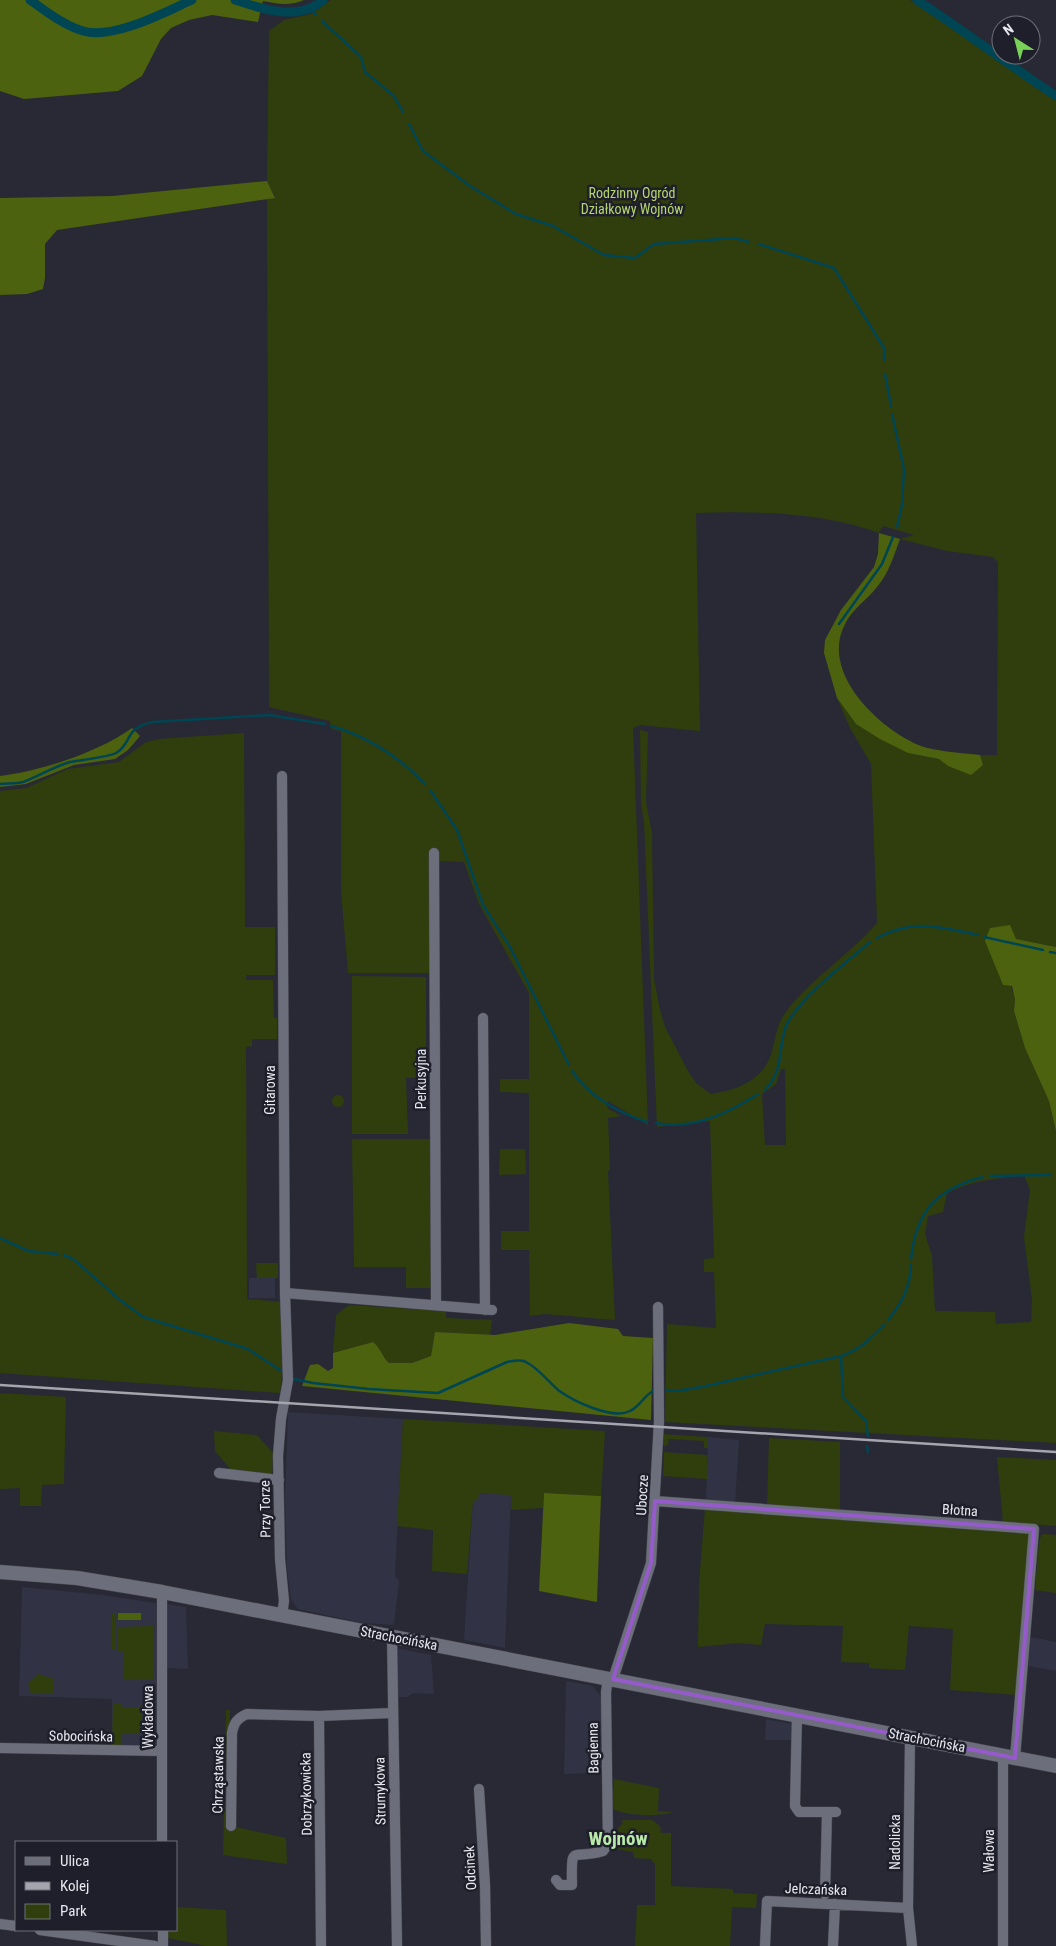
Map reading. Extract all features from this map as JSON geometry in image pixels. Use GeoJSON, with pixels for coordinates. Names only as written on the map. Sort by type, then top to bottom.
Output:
{"type":"FeatureCollection","features":[{"type":"Feature","properties":{"kind":"main road","name":"Strachocińska"},"geometry":{"type":"LineString","coordinates":[[0,1572],[78,1578],[162,1592],[1056,1766]]}},
{"type":"Feature","properties":{"kind":"street","name":"Gitarowa"},"geometry":{"type":"LineString","coordinates":[[282,776],[285,1293],[288,1380],[284,1403]]}},
{"type":"Feature","properties":{"kind":"street","name":"Perkusyjna"},"geometry":{"type":"LineString","coordinates":[[434,853],[436,1305]]}},
{"type":"Feature","properties":{"kind":"street"},"geometry":{"type":"LineString","coordinates":[[285,1293],[488,1310],[483,1018]]}},
{"type":"Feature","properties":{"kind":"street","name":"Ubocze"},"geometry":{"type":"LineString","coordinates":[[611,1679],[651,1563],[659,1404],[658,1306]]}},
{"type":"Feature","properties":{"kind":"street","name":"Przy Torze"},"geometry":{"type":"LineString","coordinates":[[282,1615],[284,1601],[280,1558],[279,1430],[284,1403]]}},
{"type":"Feature","properties":{"kind":"street"},"geometry":{"type":"LineString","coordinates":[[219,1473],[279,1480]]}},
{"type":"Feature","properties":{"kind":"street","name":"Błotna"},"geometry":{"type":"LineString","coordinates":[[655,1501],[1034,1529],[1009,1756]]}},
{"type":"Feature","properties":{"kind":"street","name":"Wykładowa"},"geometry":{"type":"LineString","coordinates":[[162,1592],[162,1841]]}},
{"type":"Feature","properties":{"kind":"street","name":"Strumykowa"},"geometry":{"type":"LineString","coordinates":[[392,1636],[397,1946]]}},
{"type":"Feature","properties":{"kind":"street","name":"Bagienna"},"geometry":{"type":"LineString","coordinates":[[556,1880],[562,1886],[572,1885],[571,1861],[574,1856],[578,1853],[599,1852],[606,1848],[609,1837],[606,1692],[611,1679]]}},
{"type":"Feature","properties":{"kind":"street"},"geometry":{"type":"LineString","coordinates":[[319,1716],[392,1713]]}},
{"type":"Feature","properties":{"kind":"street","name":"Chrząstawska"},"geometry":{"type":"LineString","coordinates":[[231,1826],[234,1724],[239,1718],[247,1714],[319,1716]]}},
{"type":"Feature","properties":{"kind":"street"},"geometry":{"type":"LineString","coordinates":[[797,1715],[795,1806],[799,1812],[832,1812],[826,1894]]}},
{"type":"Feature","properties":{"kind":"street","name":"Dobrzykowicka"},"geometry":{"type":"LineString","coordinates":[[319,1716],[321,1946]]}},
{"type":"Feature","properties":{"kind":"street","name":"Nadolicka"},"geometry":{"type":"LineString","coordinates":[[910,1737],[908,1908],[912,1946]]}},
{"type":"Feature","properties":{"kind":"street","name":"Sobocińska"},"geometry":{"type":"LineString","coordinates":[[0,1748],[162,1751]]}},
{"type":"Feature","properties":{"kind":"street","name":"Wałowa"},"geometry":{"type":"LineString","coordinates":[[1004,1946],[1009,1756]]}},
{"type":"Feature","properties":{"kind":"street","name":"Odcinek"},"geometry":{"type":"LineString","coordinates":[[478,1788],[485,1885],[486,1946]]}},
{"type":"Feature","properties":{"kind":"street","name":"Jelczańska"},"geometry":{"type":"LineString","coordinates":[[766,1946],[767,1901],[908,1908]]}},
{"type":"Feature","properties":{"kind":"street"},"geometry":{"type":"LineString","coordinates":[[833,1946],[835,1904]]}},
{"type":"Feature","properties":{"kind":"street"},"geometry":{"type":"LineString","coordinates":[[0,1924],[15,1926]]}},
{"type":"Feature","properties":{"kind":"street"},"geometry":{"type":"LineString","coordinates":[[47,1931],[155,1946]]}},
{"type":"Feature","properties":{"kind":"street"},"geometry":{"type":"LineString","coordinates":[[162,1931],[163,1946]]}},
{"type":"Feature","properties":{"kind":"highlighted area"},"geometry":{"type":"Polygon","coordinates":[[[655,1501],[1034,1529],[1015,1758],[613,1679],[651,1563],[655,1501]]]}},
{"type":"Feature","properties":{"kind":"shaded area"},"geometry":{"type":"Polygon","coordinates":[[[249,1278],[275,1278],[275,1298],[249,1298],[249,1278]]]}},
{"type":"Feature","properties":{"kind":"shaded area"},"geometry":{"type":"Polygon","coordinates":[[[288,1412],[403,1419],[395,1576],[399,1581],[394,1625],[363,1623],[298,1609],[291,1599],[287,1570],[285,1497],[288,1412]]]}},
{"type":"Feature","properties":{"kind":"shaded area"},"geometry":{"type":"Polygon","coordinates":[[[708,1437],[739,1440],[735,1504],[706,1502],[708,1437]]]}},
{"type":"Feature","properties":{"kind":"shaded area"},"geometry":{"type":"Polygon","coordinates":[[[479,1493],[511,1495],[505,1648],[464,1640],[473,1500],[479,1493]]]}},
{"type":"Feature","properties":{"kind":"shaded area"},"geometry":{"type":"Polygon","coordinates":[[[22,1587],[103,1595],[156,1603],[157,1747],[112,1747],[112,1699],[19,1696],[22,1587]]]}},
{"type":"Feature","properties":{"kind":"shaded area"},"geometry":{"type":"Polygon","coordinates":[[[167,1604],[186,1607],[188,1669],[167,1668],[167,1604]]]}},
{"type":"Feature","properties":{"kind":"shaded area"},"geometry":{"type":"Polygon","coordinates":[[[1030,1637],[1056,1642],[1056,1671],[1028,1666],[1030,1637]]]}},
{"type":"Feature","properties":{"kind":"shaded area"},"geometry":{"type":"Polygon","coordinates":[[[396,1648],[431,1655],[434,1694],[414,1693],[407,1697],[398,1697],[396,1648]]]}},
{"type":"Feature","properties":{"kind":"shaded area"},"geometry":{"type":"Polygon","coordinates":[[[566,1681],[593,1686],[601,1697],[602,1773],[564,1774],[566,1681]]]}},
{"type":"Feature","properties":{"kind":"shaded area"},"geometry":{"type":"Polygon","coordinates":[[[766,1719],[793,1724],[793,1740],[765,1740],[766,1719]]]}},
{"type":"Feature","properties":{"kind":"green space"},"geometry":{"type":"Polygon","coordinates":[[[0,0],[304,0],[284,4],[263,1],[258,22],[212,15],[189,20],[171,28],[161,39],[142,76],[118,91],[24,99],[0,91],[0,0]]]}},
{"type":"Feature","properties":{"kind":"green space","name":"Rodzinny Ogród Działkowy Wojnów"},"geometry":{"type":"Polygon","coordinates":[[[331,0],[910,0],[963,33],[991,53],[991,65],[1007,65],[1056,101],[1056,947],[1016,939],[997,969],[1003,985],[1011,986],[1015,1000],[1014,1011],[1025,1048],[1049,1101],[1056,1131],[1056,1443],[665,1422],[667,1324],[716,1328],[714,1272],[704,1272],[704,1259],[714,1258],[710,1121],[657,1127],[644,822],[641,804],[640,730],[648,732],[646,802],[652,833],[654,979],[660,1010],[665,1027],[689,1073],[697,1084],[711,1094],[736,1088],[759,1074],[768,1061],[779,1025],[790,1006],[877,923],[871,764],[850,728],[837,698],[856,724],[908,753],[939,759],[948,766],[983,765],[980,755],[997,755],[998,562],[993,557],[947,551],[900,539],[914,535],[883,526],[879,533],[835,521],[789,514],[696,513],[700,731],[640,725],[633,728],[648,1125],[608,1101],[607,1108],[621,1116],[608,1118],[610,1170],[608,1171],[615,1320],[545,1314],[530,1316],[529,1250],[501,1250],[501,1231],[529,1231],[529,1093],[500,1092],[500,1079],[529,1079],[529,993],[479,904],[464,862],[438,861],[431,973],[348,973],[341,891],[341,731],[331,729],[330,721],[269,707],[267,198],[275,197],[267,181],[269,31],[284,20],[311,14],[331,0]],[[781,1069],[776,1084],[762,1094],[765,1145],[786,1145],[785,1069],[781,1069]],[[1024,1176],[985,1180],[966,1185],[947,1193],[943,1212],[928,1216],[925,1234],[932,1256],[935,1311],[995,1312],[996,1324],[1031,1322],[1032,1299],[1024,1237],[1030,1189],[1024,1176]]]}},
{"type":"Feature","properties":{"kind":"green space"},"geometry":{"type":"Polygon","coordinates":[[[267,181],[275,198],[57,230],[45,244],[45,278],[43,289],[27,294],[0,295],[0,198],[112,196],[267,181]]]}},
{"type":"Feature","properties":{"kind":"green space"},"geometry":{"type":"Polygon","coordinates":[[[879,533],[900,539],[885,576],[845,624],[839,642],[840,660],[846,678],[856,695],[870,711],[901,736],[916,744],[930,748],[980,755],[983,765],[971,775],[948,766],[939,759],[908,753],[880,739],[856,724],[837,698],[824,653],[825,640],[841,610],[874,567],[878,554],[879,533]]]}},
{"type":"Feature","properties":{"kind":"green space"},"geometry":{"type":"Polygon","coordinates":[[[132,728],[140,736],[128,750],[115,759],[74,765],[26,784],[0,787],[0,776],[33,770],[69,759],[103,745],[132,728]]]}},
{"type":"Feature","properties":{"kind":"green space"},"geometry":{"type":"Polygon","coordinates":[[[244,733],[245,927],[275,927],[275,975],[246,975],[246,980],[273,980],[274,1018],[277,1018],[277,1039],[252,1039],[252,1046],[246,1047],[247,1299],[282,1302],[283,1367],[280,1393],[0,1373],[0,791],[26,788],[68,769],[119,762],[146,742],[159,739],[244,733]]]}},
{"type":"Feature","properties":{"kind":"green space"},"geometry":{"type":"Polygon","coordinates":[[[1010,925],[1016,939],[1056,947],[1056,1131],[1049,1101],[1025,1048],[1014,1011],[1015,1000],[1012,986],[1003,985],[985,941],[990,928],[1010,925]]]}},
{"type":"Feature","properties":{"kind":"green space"},"geometry":{"type":"Polygon","coordinates":[[[352,976],[426,977],[426,1077],[406,1078],[408,1134],[352,1134],[352,976]]]}},
{"type":"Feature","properties":{"kind":"green space"},"geometry":{"type":"Polygon","coordinates":[[[338,1095],[344,1101],[338,1107],[332,1101],[338,1095]]]}},
{"type":"Feature","properties":{"kind":"green space"},"geometry":{"type":"Polygon","coordinates":[[[352,1139],[431,1139],[432,1288],[406,1288],[406,1267],[354,1267],[352,1139]]]}},
{"type":"Feature","properties":{"kind":"green space"},"geometry":{"type":"Polygon","coordinates":[[[500,1149],[525,1149],[526,1174],[499,1175],[500,1149]]]}},
{"type":"Feature","properties":{"kind":"green space"},"geometry":{"type":"Polygon","coordinates":[[[256,1263],[278,1263],[278,1278],[257,1278],[256,1263]]]}},
{"type":"Feature","properties":{"kind":"green space"},"geometry":{"type":"Polygon","coordinates":[[[349,1305],[446,1311],[446,1318],[492,1320],[490,1335],[435,1332],[431,1356],[412,1363],[389,1363],[373,1342],[333,1353],[336,1315],[349,1305]]]}},
{"type":"Feature","properties":{"kind":"green space"},"geometry":{"type":"Polygon","coordinates":[[[569,1323],[618,1329],[623,1336],[653,1338],[651,1420],[302,1386],[310,1365],[318,1364],[328,1371],[333,1368],[333,1353],[373,1342],[389,1363],[412,1363],[431,1356],[435,1332],[495,1335],[569,1323]]]}},
{"type":"Feature","properties":{"kind":"green space"},"geometry":{"type":"Polygon","coordinates":[[[0,1393],[66,1397],[64,1484],[42,1485],[41,1506],[20,1506],[20,1488],[0,1489],[0,1393]]]}},
{"type":"Feature","properties":{"kind":"green space"},"geometry":{"type":"Polygon","coordinates":[[[403,1419],[605,1431],[601,1496],[544,1493],[543,1508],[511,1510],[511,1495],[479,1493],[478,1500],[473,1501],[467,1574],[432,1571],[433,1530],[397,1526],[403,1419]]]}},
{"type":"Feature","properties":{"kind":"green space"},"geometry":{"type":"Polygon","coordinates":[[[214,1431],[257,1435],[273,1453],[272,1477],[233,1472],[215,1451],[214,1431]]]}},
{"type":"Feature","properties":{"kind":"green space"},"geometry":{"type":"Polygon","coordinates":[[[662,1434],[708,1437],[708,1448],[704,1448],[704,1441],[669,1439],[668,1445],[664,1446],[661,1444],[662,1434]]]}},
{"type":"Feature","properties":{"kind":"green space"},"geometry":{"type":"Polygon","coordinates":[[[769,1438],[840,1442],[840,1512],[767,1507],[769,1438]]]}},
{"type":"Feature","properties":{"kind":"green space"},"geometry":{"type":"Polygon","coordinates":[[[664,1452],[707,1455],[707,1479],[663,1476],[664,1452]]]}},
{"type":"Feature","properties":{"kind":"green space"},"geometry":{"type":"Polygon","coordinates":[[[997,1457],[1056,1460],[1056,1526],[1003,1522],[997,1457]]]}},
{"type":"Feature","properties":{"kind":"green space"},"geometry":{"type":"Polygon","coordinates":[[[544,1493],[601,1496],[597,1602],[539,1591],[544,1493]]]}},
{"type":"Feature","properties":{"kind":"green space"},"geometry":{"type":"Polygon","coordinates":[[[705,1508],[1026,1533],[1030,1538],[1017,1695],[950,1690],[953,1629],[909,1626],[905,1670],[869,1668],[869,1663],[841,1662],[843,1626],[765,1624],[761,1645],[738,1643],[698,1647],[699,1583],[705,1508]]]}},
{"type":"Feature","properties":{"kind":"green space"},"geometry":{"type":"Polygon","coordinates":[[[1041,1535],[1056,1535],[1056,1593],[1035,1590],[1039,1543],[1041,1535]]]}},
{"type":"Feature","properties":{"kind":"green space"},"geometry":{"type":"Polygon","coordinates":[[[112,1613],[115,1613],[116,1649],[111,1649],[112,1613]]]}},
{"type":"Feature","properties":{"kind":"green space"},"geometry":{"type":"Polygon","coordinates":[[[118,1613],[141,1613],[141,1620],[118,1620],[118,1613]]]}},
{"type":"Feature","properties":{"kind":"green space"},"geometry":{"type":"Polygon","coordinates":[[[153,1626],[154,1679],[124,1679],[124,1652],[118,1652],[118,1627],[153,1626]]]}},
{"type":"Feature","properties":{"kind":"green space"},"geometry":{"type":"Polygon","coordinates":[[[38,1674],[54,1679],[53,1694],[31,1694],[28,1683],[38,1674]]]}},
{"type":"Feature","properties":{"kind":"green space"},"geometry":{"type":"Polygon","coordinates":[[[154,1697],[156,1697],[156,1730],[145,1732],[144,1701],[153,1701],[154,1697]]]}},
{"type":"Feature","properties":{"kind":"green space"},"geometry":{"type":"Polygon","coordinates":[[[113,1704],[122,1704],[122,1708],[140,1708],[141,1704],[142,1734],[121,1734],[121,1747],[112,1747],[113,1704]]]}},
{"type":"Feature","properties":{"kind":"green space"},"geometry":{"type":"Polygon","coordinates":[[[226,1710],[230,1710],[227,1825],[286,1838],[287,1864],[223,1855],[226,1710]]]}},
{"type":"Feature","properties":{"kind":"green space"},"geometry":{"type":"Polygon","coordinates":[[[614,1779],[659,1788],[658,1811],[672,1812],[660,1815],[641,1815],[616,1811],[612,1808],[614,1779]]]}},
{"type":"Feature","properties":{"kind":"green space"},"geometry":{"type":"Polygon","coordinates":[[[622,1820],[652,1820],[660,1826],[661,1833],[671,1833],[671,1886],[733,1889],[733,1893],[757,1894],[756,1908],[732,1907],[730,1946],[635,1946],[637,1905],[655,1905],[655,1864],[651,1859],[634,1858],[633,1852],[616,1849],[613,1838],[616,1838],[617,1829],[623,1823],[622,1820]]]}},
{"type":"Feature","properties":{"kind":"green space"},"geometry":{"type":"Polygon","coordinates":[[[178,1907],[226,1910],[227,1946],[207,1946],[168,1938],[168,1931],[178,1931],[178,1907]]]}},
{"type":"Feature","properties":{"kind":"waterway"},"geometry":{"type":"LineString","coordinates":[[30,0],[69,25],[83,31],[95,33],[109,32],[139,23],[192,0]]}},
{"type":"Feature","properties":{"kind":"waterway"},"geometry":{"type":"LineString","coordinates":[[235,0],[280,12],[302,11],[313,7],[323,0]]}},
{"type":"Feature","properties":{"kind":"waterway"},"geometry":{"type":"LineString","coordinates":[[917,0],[1056,96]]}},
{"type":"Feature","properties":{"kind":"waterway"},"geometry":{"type":"LineString","coordinates":[[311,8],[316,15]]}},
{"type":"Feature","properties":{"kind":"waterway"},"geometry":{"type":"LineString","coordinates":[[322,21],[361,57],[365,72],[394,96],[403,112]]}},
{"type":"Feature","properties":{"kind":"waterway"},"geometry":{"type":"LineString","coordinates":[[409,124],[423,151],[470,186],[516,214],[553,226],[604,255],[635,258],[654,244],[734,238],[749,242]]}},
{"type":"Feature","properties":{"kind":"waterway"},"geometry":{"type":"LineString","coordinates":[[759,244],[834,268],[884,348],[884,360]]}},
{"type":"Feature","properties":{"kind":"waterway"},"geometry":{"type":"LineString","coordinates":[[885,374],[891,406]]}},
{"type":"Feature","properties":{"kind":"waterway"},"geometry":{"type":"LineString","coordinates":[[892,414],[904,469],[902,505],[897,527]]}},
{"type":"Feature","properties":{"kind":"waterway"},"geometry":{"type":"LineString","coordinates":[[839,624],[882,564],[893,537]]}},
{"type":"Feature","properties":{"kind":"waterway"},"geometry":{"type":"LineString","coordinates":[[0,784],[23,782],[70,762],[116,753],[125,745],[137,728],[153,722],[269,715],[325,724]]}},
{"type":"Feature","properties":{"kind":"waterway"},"geometry":{"type":"LineString","coordinates":[[331,726],[357,735],[382,749],[405,765],[425,784]]}},
{"type":"Feature","properties":{"kind":"waterway"},"geometry":{"type":"LineString","coordinates":[[430,790],[457,830],[483,905],[510,947],[569,1065]]}},
{"type":"Feature","properties":{"kind":"waterway"},"geometry":{"type":"LineString","coordinates":[[877,938],[890,932],[915,926],[939,927],[978,935]]}},
{"type":"Feature","properties":{"kind":"waterway"},"geometry":{"type":"LineString","coordinates":[[984,937],[1043,950]]}},
{"type":"Feature","properties":{"kind":"waterway"},"geometry":{"type":"LineString","coordinates":[[765,1090],[778,1067],[783,1035],[792,1015],[824,981],[870,942]]}},
{"type":"Feature","properties":{"kind":"waterway"},"geometry":{"type":"LineString","coordinates":[[1050,952],[1056,953]]}},
{"type":"Feature","properties":{"kind":"waterway"},"geometry":{"type":"LineString","coordinates":[[572,1071],[595,1096],[626,1114],[647,1122]]}},
{"type":"Feature","properties":{"kind":"waterway"},"geometry":{"type":"LineString","coordinates":[[656,1123],[669,1125],[696,1122],[735,1108],[758,1094]]}},
{"type":"Feature","properties":{"kind":"waterway"},"geometry":{"type":"LineString","coordinates":[[990,1176],[1050,1175]]}},
{"type":"Feature","properties":{"kind":"waterway"},"geometry":{"type":"LineString","coordinates":[[911,1259],[918,1227],[932,1204],[941,1195],[953,1188],[983,1177]]}},
{"type":"Feature","properties":{"kind":"waterway"},"geometry":{"type":"LineString","coordinates":[[0,1238],[28,1251],[58,1254]]}},
{"type":"Feature","properties":{"kind":"waterway"},"geometry":{"type":"LineString","coordinates":[[64,1255],[73,1259],[120,1300],[143,1317],[248,1349],[283,1372]]}},
{"type":"Feature","properties":{"kind":"waterway"},"geometry":{"type":"LineString","coordinates":[[888,1320],[904,1294],[909,1280],[911,1265]]}},
{"type":"Feature","properties":{"kind":"waterway"},"geometry":{"type":"LineString","coordinates":[[666,1390],[677,1391],[701,1387],[848,1354],[884,1325]]}},
{"type":"Feature","properties":{"kind":"waterway"},"geometry":{"type":"LineString","coordinates":[[841,1356],[843,1397],[866,1421],[868,1436]]}},
{"type":"Feature","properties":{"kind":"waterway"},"geometry":{"type":"LineString","coordinates":[[294,1379],[369,1389],[438,1393],[507,1362],[519,1360],[535,1368],[558,1390],[583,1404],[603,1411],[613,1413],[630,1411],[653,1391]]}},
{"type":"Feature","properties":{"kind":"waterway"},"geometry":{"type":"LineString","coordinates":[[867,1446],[868,1452]]}},
{"type":"Feature","properties":{"kind":"railway"},"geometry":{"type":"LineString","coordinates":[[0,1385],[1056,1452]]}},
{"type":"Feature","properties":{"kind":"district","name":"Wojnów"},"geometry":{"type":"Point","coordinates":[618,1838]}}]}
